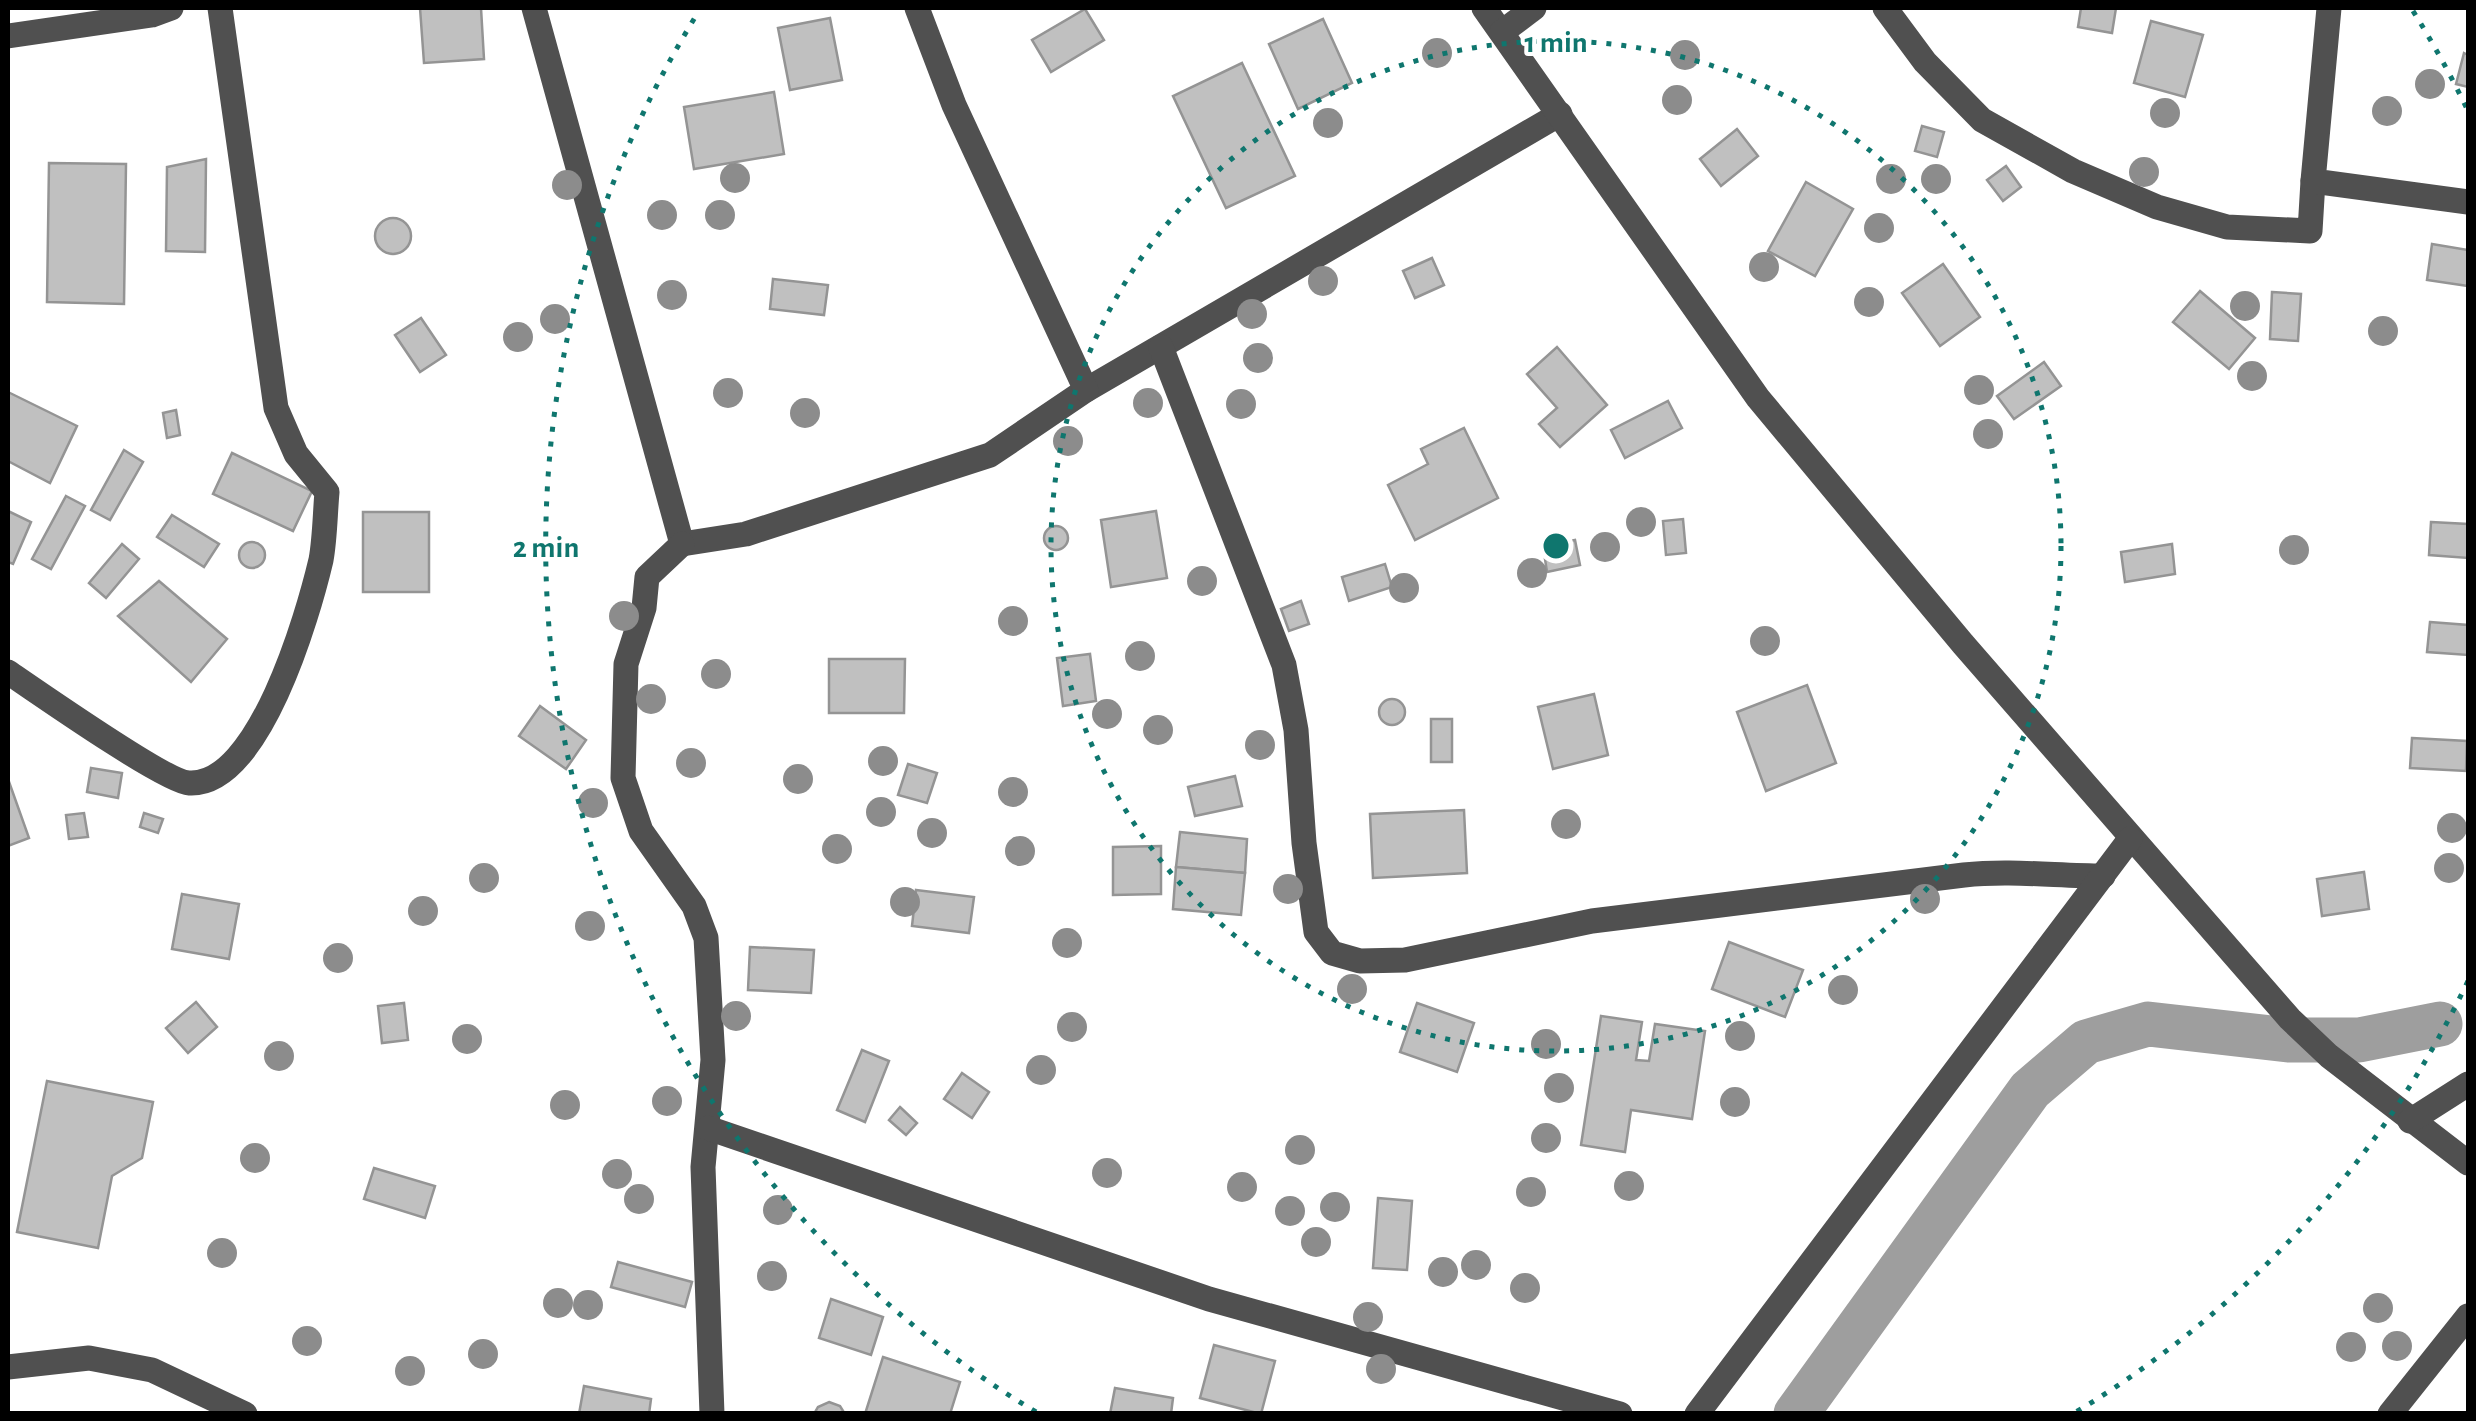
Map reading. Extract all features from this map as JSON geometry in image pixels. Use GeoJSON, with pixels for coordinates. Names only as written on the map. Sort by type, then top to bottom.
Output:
{"type":"FeatureCollection","features":[{"type":"Feature","properties":{"kind":"street"},"geometry":{"type":"LineString","coordinates":[[8,36],[152,15],[171,8]]}},
{"type":"Feature","properties":{"kind":"street"},"geometry":{"type":"LineString","coordinates":[[8,672],[186,784],[217,779],[256,734],[277,697],[296,642],[321,557],[327,492],[296,454],[276,408],[220,8]]}},
{"type":"Feature","properties":{"kind":"street"},"geometry":{"type":"LineString","coordinates":[[534,8],[682,544]]}},
{"type":"Feature","properties":{"kind":"street"},"geometry":{"type":"LineString","coordinates":[[917,8],[954,105],[1086,390]]}},
{"type":"Feature","properties":{"kind":"street"},"geometry":{"type":"LineString","coordinates":[[1484,8],[1758,398],[1962,644],[2290,1019],[2329,1056],[2468,1162]]}},
{"type":"Feature","properties":{"kind":"street"},"geometry":{"type":"LineString","coordinates":[[1502,32],[1534,8]]}},
{"type":"Feature","properties":{"kind":"street"},"geometry":{"type":"LineString","coordinates":[[1885,8],[1926,62],[1982,120],[2073,171],[2158,207],[2227,227],[2310,232],[2329,8]]}},
{"type":"Feature","properties":{"kind":"street"},"geometry":{"type":"LineString","coordinates":[[712,1414],[703,1166],[713,1060],[706,938],[694,906],[640,831],[624,778],[626,664],[644,608],[648,577],[682,544],[746,534],[990,456],[1086,390],[1560,114]]}},
{"type":"Feature","properties":{"kind":"street"},"geometry":{"type":"LineString","coordinates":[[2313,181],[2468,202]]}},
{"type":"Feature","properties":{"kind":"street"},"geometry":{"type":"LineString","coordinates":[[1161,347],[1284,665],[1296,730],[1304,844],[1316,932],[1332,953],[1360,961],[1405,960],[1592,921],[1944,877],[1998,872],[2103,876]]}},
{"type":"Feature","properties":{"kind":"street"},"geometry":{"type":"LineString","coordinates":[[1698,1414],[2130,839]]}},
{"type":"Feature","properties":{"kind":"street"},"geometry":{"type":"LineString","coordinates":[[2410,1121],[2468,1084]]}},
{"type":"Feature","properties":{"kind":"street"},"geometry":{"type":"LineString","coordinates":[[708,1128],[1210,1300],[1620,1414]]}},
{"type":"Feature","properties":{"kind":"street"},"geometry":{"type":"LineString","coordinates":[[2390,1414],[2468,1316]]}},
{"type":"Feature","properties":{"kind":"street"},"geometry":{"type":"LineString","coordinates":[[8,1367],[90,1358],[152,1370],[246,1414]]}},
{"type":"Feature","properties":{"kind":"building"},"geometry":{"type":"Polygon","coordinates":[[[420,8],[481,8],[484,59],[424,63],[420,8]]]}},
{"type":"Feature","properties":{"kind":"building"},"geometry":{"type":"Polygon","coordinates":[[[2081,8],[2116,8],[2112,33],[2078,27],[2081,8]]]}},
{"type":"Feature","properties":{"kind":"building"},"geometry":{"type":"Polygon","coordinates":[[[1085,9],[1104,40],[1051,72],[1032,40],[1085,9]]]}},
{"type":"Feature","properties":{"kind":"building"},"geometry":{"type":"Polygon","coordinates":[[[830,18],[842,80],[790,90],[778,28],[830,18]]]}},
{"type":"Feature","properties":{"kind":"building"},"geometry":{"type":"Polygon","coordinates":[[[1323,19],[1352,83],[1298,109],[1269,44],[1323,19]]]}},
{"type":"Feature","properties":{"kind":"building"},"geometry":{"type":"Polygon","coordinates":[[[2151,21],[2203,35],[2185,97],[2134,83],[2151,21]]]}},
{"type":"Feature","properties":{"kind":"building"},"geometry":{"type":"Polygon","coordinates":[[[2464,53],[2468,55],[2468,87],[2456,84],[2464,53]]]}},
{"type":"Feature","properties":{"kind":"building"},"geometry":{"type":"Polygon","coordinates":[[[1242,63],[1295,176],[1226,208],[1173,96],[1242,63]]]}},
{"type":"Feature","properties":{"kind":"building"},"geometry":{"type":"Polygon","coordinates":[[[774,92],[784,154],[694,169],[684,107],[774,92]]]}},
{"type":"Feature","properties":{"kind":"building"},"geometry":{"type":"Polygon","coordinates":[[[1922,126],[1944,132],[1937,157],[1915,151],[1922,126]]]}},
{"type":"Feature","properties":{"kind":"building"},"geometry":{"type":"Polygon","coordinates":[[[1737,129],[1758,156],[1721,186],[1700,159],[1737,129]]]}},
{"type":"Feature","properties":{"kind":"building"},"geometry":{"type":"Polygon","coordinates":[[[206,159],[205,252],[166,251],[167,167],[206,159]]]}},
{"type":"Feature","properties":{"kind":"building"},"geometry":{"type":"Polygon","coordinates":[[[49,163],[126,164],[124,304],[47,302],[49,163]]]}},
{"type":"Feature","properties":{"kind":"building"},"geometry":{"type":"Polygon","coordinates":[[[2006,166],[2021,187],[2003,201],[1987,180],[2006,166]]]}},
{"type":"Feature","properties":{"kind":"building"},"geometry":{"type":"Polygon","coordinates":[[[1806,182],[1853,209],[1815,276],[1768,251],[1806,182]]]}},
{"type":"Feature","properties":{"kind":"building"},"geometry":{"type":"Polygon","coordinates":[[[393,218],[405,224],[411,236],[405,248],[393,254],[381,248],[375,236],[381,224],[393,218]]]}},
{"type":"Feature","properties":{"kind":"building"},"geometry":{"type":"Polygon","coordinates":[[[2432,244],[2468,250],[2468,286],[2427,280],[2432,244]]]}},
{"type":"Feature","properties":{"kind":"building"},"geometry":{"type":"Polygon","coordinates":[[[1432,258],[1444,285],[1415,298],[1403,271],[1432,258]]]}},
{"type":"Feature","properties":{"kind":"building"},"geometry":{"type":"Polygon","coordinates":[[[1943,264],[1980,317],[1940,346],[1902,293],[1943,264]]]}},
{"type":"Feature","properties":{"kind":"building"},"geometry":{"type":"Polygon","coordinates":[[[773,279],[828,285],[824,315],[770,309],[773,279]]]}},
{"type":"Feature","properties":{"kind":"building"},"geometry":{"type":"Polygon","coordinates":[[[2200,291],[2255,338],[2229,369],[2173,322],[2200,291]]]}},
{"type":"Feature","properties":{"kind":"building"},"geometry":{"type":"Polygon","coordinates":[[[2272,292],[2301,294],[2298,341],[2270,339],[2272,292]]]}},
{"type":"Feature","properties":{"kind":"building"},"geometry":{"type":"Polygon","coordinates":[[[421,318],[446,355],[420,372],[395,335],[421,318]]]}},
{"type":"Feature","properties":{"kind":"building"},"geometry":{"type":"Polygon","coordinates":[[[1557,347],[1607,405],[1560,447],[1539,424],[1557,408],[1527,374],[1557,347]]]}},
{"type":"Feature","properties":{"kind":"building"},"geometry":{"type":"Polygon","coordinates":[[[2044,362],[2061,386],[2014,419],[1997,396],[2044,362]]]}},
{"type":"Feature","properties":{"kind":"building"},"geometry":{"type":"Polygon","coordinates":[[[8,392],[77,426],[50,483],[8,461],[8,392]]]}},
{"type":"Feature","properties":{"kind":"building"},"geometry":{"type":"Polygon","coordinates":[[[1668,401],[1682,428],[1625,458],[1611,430],[1668,401]]]}},
{"type":"Feature","properties":{"kind":"building"},"geometry":{"type":"Polygon","coordinates":[[[176,410],[180,435],[167,438],[163,413],[176,410]]]}},
{"type":"Feature","properties":{"kind":"building"},"geometry":{"type":"Polygon","coordinates":[[[1464,428],[1498,498],[1415,540],[1388,485],[1428,464],[1421,449],[1464,428]]]}},
{"type":"Feature","properties":{"kind":"building"},"geometry":{"type":"Polygon","coordinates":[[[124,450],[143,462],[110,520],[91,510],[124,450]]]}},
{"type":"Feature","properties":{"kind":"building"},"geometry":{"type":"Polygon","coordinates":[[[232,453],[312,491],[293,531],[213,494],[232,453]]]}},
{"type":"Feature","properties":{"kind":"building"},"geometry":{"type":"Polygon","coordinates":[[[66,496],[85,506],[51,569],[32,559],[66,496]]]}},
{"type":"Feature","properties":{"kind":"building"},"geometry":{"type":"Polygon","coordinates":[[[8,511],[31,522],[13,564],[8,562],[8,511]]]}},
{"type":"Feature","properties":{"kind":"building"},"geometry":{"type":"Polygon","coordinates":[[[1156,511],[1167,578],[1111,587],[1101,520],[1156,511]]]}},
{"type":"Feature","properties":{"kind":"building"},"geometry":{"type":"Polygon","coordinates":[[[363,512],[429,512],[429,592],[363,592],[363,512]]]}},
{"type":"Feature","properties":{"kind":"building"},"geometry":{"type":"Polygon","coordinates":[[[172,515],[219,544],[204,567],[157,537],[172,515]]]}},
{"type":"Feature","properties":{"kind":"building"},"geometry":{"type":"Polygon","coordinates":[[[1683,519],[1686,553],[1666,555],[1663,521],[1683,519]]]}},
{"type":"Feature","properties":{"kind":"building"},"geometry":{"type":"Polygon","coordinates":[[[2431,522],[2468,524],[2468,558],[2429,555],[2431,522]]]}},
{"type":"Feature","properties":{"kind":"building"},"geometry":{"type":"Polygon","coordinates":[[[1056,526],[1065,529],[1065,547],[1056,550],[1047,547],[1044,538],[1047,529],[1056,526]]]}},
{"type":"Feature","properties":{"kind":"building"},"geometry":{"type":"Polygon","coordinates":[[[1575,540],[1580,565],[1547,572],[1543,546],[1575,540]]]}},
{"type":"Feature","properties":{"kind":"building"},"geometry":{"type":"Polygon","coordinates":[[[252,542],[261,546],[265,555],[261,564],[252,568],[243,564],[239,555],[243,546],[252,542]]]}},
{"type":"Feature","properties":{"kind":"building"},"geometry":{"type":"Polygon","coordinates":[[[122,544],[139,559],[106,598],[89,583],[122,544]]]}},
{"type":"Feature","properties":{"kind":"building"},"geometry":{"type":"Polygon","coordinates":[[[2172,544],[2175,574],[2125,582],[2121,552],[2172,544]]]}},
{"type":"Feature","properties":{"kind":"building"},"geometry":{"type":"Polygon","coordinates":[[[1385,564],[1392,587],[1349,601],[1342,577],[1385,564]]]}},
{"type":"Feature","properties":{"kind":"building"},"geometry":{"type":"Polygon","coordinates":[[[159,581],[227,639],[191,682],[118,616],[159,581]]]}},
{"type":"Feature","properties":{"kind":"building"},"geometry":{"type":"Polygon","coordinates":[[[1301,601],[1309,624],[1289,631],[1281,609],[1301,601]]]}},
{"type":"Feature","properties":{"kind":"building"},"geometry":{"type":"Polygon","coordinates":[[[2430,622],[2468,625],[2468,655],[2427,652],[2430,622]]]}},
{"type":"Feature","properties":{"kind":"building"},"geometry":{"type":"Polygon","coordinates":[[[1090,654],[1096,701],[1063,706],[1057,658],[1090,654]]]}},
{"type":"Feature","properties":{"kind":"building"},"geometry":{"type":"Polygon","coordinates":[[[829,659],[905,659],[904,713],[829,713],[829,659]]]}},
{"type":"Feature","properties":{"kind":"building"},"geometry":{"type":"Polygon","coordinates":[[[1807,685],[1836,763],[1766,791],[1737,712],[1807,685]]]}},
{"type":"Feature","properties":{"kind":"building"},"geometry":{"type":"Polygon","coordinates":[[[1594,694],[1608,755],[1553,769],[1538,707],[1594,694]]]}},
{"type":"Feature","properties":{"kind":"building"},"geometry":{"type":"Polygon","coordinates":[[[1392,699],[1401,703],[1405,712],[1401,721],[1392,725],[1383,721],[1379,712],[1383,703],[1392,699]]]}},
{"type":"Feature","properties":{"kind":"building"},"geometry":{"type":"Polygon","coordinates":[[[540,706],[586,740],[566,769],[519,736],[540,706]]]}},
{"type":"Feature","properties":{"kind":"building"},"geometry":{"type":"Polygon","coordinates":[[[1431,719],[1452,719],[1452,762],[1431,762],[1431,719]]]}},
{"type":"Feature","properties":{"kind":"building"},"geometry":{"type":"Polygon","coordinates":[[[2412,738],[2467,741],[2466,771],[2410,768],[2412,738]]]}},
{"type":"Feature","properties":{"kind":"building"},"geometry":{"type":"Polygon","coordinates":[[[908,764],[937,773],[927,803],[898,795],[908,764]]]}},
{"type":"Feature","properties":{"kind":"building"},"geometry":{"type":"Polygon","coordinates":[[[91,768],[122,773],[118,798],[87,792],[91,768]]]}},
{"type":"Feature","properties":{"kind":"building"},"geometry":{"type":"Polygon","coordinates":[[[1235,776],[1242,806],[1195,816],[1188,787],[1235,776]]]}},
{"type":"Feature","properties":{"kind":"building"},"geometry":{"type":"Polygon","coordinates":[[[8,779],[29,838],[8,846],[8,779]]]}},
{"type":"Feature","properties":{"kind":"building"},"geometry":{"type":"Polygon","coordinates":[[[1464,810],[1467,873],[1373,878],[1370,814],[1464,810]]]}},
{"type":"Feature","properties":{"kind":"building"},"geometry":{"type":"Polygon","coordinates":[[[84,813],[88,837],[69,839],[66,815],[84,813]]]}},
{"type":"Feature","properties":{"kind":"building"},"geometry":{"type":"Polygon","coordinates":[[[144,813],[163,819],[158,833],[140,827],[144,813]]]}},
{"type":"Feature","properties":{"kind":"building"},"geometry":{"type":"Polygon","coordinates":[[[1180,832],[1247,839],[1245,873],[1176,867],[1180,832]]]}},
{"type":"Feature","properties":{"kind":"building"},"geometry":{"type":"Polygon","coordinates":[[[1161,846],[1161,894],[1113,895],[1113,847],[1161,846]]]}},
{"type":"Feature","properties":{"kind":"building"},"geometry":{"type":"Polygon","coordinates":[[[1176,867],[1245,873],[1241,915],[1173,909],[1176,867]]]}},
{"type":"Feature","properties":{"kind":"building"},"geometry":{"type":"Polygon","coordinates":[[[2364,872],[2369,909],[2322,916],[2317,879],[2364,872]]]}},
{"type":"Feature","properties":{"kind":"building"},"geometry":{"type":"Polygon","coordinates":[[[916,890],[974,897],[969,933],[912,926],[916,890]]]}},
{"type":"Feature","properties":{"kind":"building"},"geometry":{"type":"Polygon","coordinates":[[[182,894],[239,904],[229,959],[172,949],[182,894]]]}},
{"type":"Feature","properties":{"kind":"building"},"geometry":{"type":"Polygon","coordinates":[[[1729,942],[1803,970],[1785,1017],[1712,989],[1729,942]]]}},
{"type":"Feature","properties":{"kind":"building"},"geometry":{"type":"Polygon","coordinates":[[[750,947],[814,950],[811,993],[748,990],[750,947]]]}},
{"type":"Feature","properties":{"kind":"building"},"geometry":{"type":"Polygon","coordinates":[[[196,1002],[217,1027],[188,1053],[166,1028],[196,1002]]]}},
{"type":"Feature","properties":{"kind":"building"},"geometry":{"type":"Polygon","coordinates":[[[404,1003],[408,1040],[382,1043],[378,1006],[404,1003]]]}},
{"type":"Feature","properties":{"kind":"building"},"geometry":{"type":"Polygon","coordinates":[[[1417,1003],[1474,1023],[1457,1072],[1400,1052],[1417,1003]]]}},
{"type":"Feature","properties":{"kind":"building"},"geometry":{"type":"Polygon","coordinates":[[[1601,1016],[1642,1022],[1636,1060],[1649,1061],[1655,1024],[1705,1031],[1692,1119],[1631,1110],[1625,1152],[1581,1145],[1601,1016]]]}},
{"type":"Feature","properties":{"kind":"building"},"geometry":{"type":"Polygon","coordinates":[[[862,1050],[889,1061],[865,1122],[837,1110],[862,1050]]]}},
{"type":"Feature","properties":{"kind":"building"},"geometry":{"type":"Polygon","coordinates":[[[962,1073],[989,1092],[972,1118],[944,1099],[962,1073]]]}},
{"type":"Feature","properties":{"kind":"building"},"geometry":{"type":"Polygon","coordinates":[[[47,1081],[153,1102],[142,1158],[112,1176],[98,1248],[17,1232],[47,1081]]]}},
{"type":"Feature","properties":{"kind":"building"},"geometry":{"type":"Polygon","coordinates":[[[900,1107],[917,1123],[906,1135],[889,1120],[900,1107]]]}},
{"type":"Feature","properties":{"kind":"building"},"geometry":{"type":"Polygon","coordinates":[[[374,1168],[435,1186],[425,1218],[364,1199],[374,1168]]]}},
{"type":"Feature","properties":{"kind":"building"},"geometry":{"type":"Polygon","coordinates":[[[1378,1198],[1412,1201],[1407,1270],[1373,1268],[1378,1198]]]}},
{"type":"Feature","properties":{"kind":"building"},"geometry":{"type":"Polygon","coordinates":[[[618,1262],[692,1282],[685,1307],[611,1287],[618,1262]]]}},
{"type":"Feature","properties":{"kind":"building"},"geometry":{"type":"Polygon","coordinates":[[[831,1299],[883,1317],[871,1355],[819,1338],[831,1299]]]}},
{"type":"Feature","properties":{"kind":"building"},"geometry":{"type":"Polygon","coordinates":[[[1214,1345],[1275,1361],[1261,1414],[1200,1398],[1214,1345]]]}},
{"type":"Feature","properties":{"kind":"building"},"geometry":{"type":"Polygon","coordinates":[[[883,1357],[960,1382],[950,1414],[865,1414],[883,1357]]]}},
{"type":"Feature","properties":{"kind":"building"},"geometry":{"type":"Polygon","coordinates":[[[584,1386],[651,1399],[649,1414],[579,1414],[584,1386]]]}},
{"type":"Feature","properties":{"kind":"building"},"geometry":{"type":"Polygon","coordinates":[[[1115,1388],[1173,1398],[1171,1414],[1110,1414],[1115,1388]]]}},
{"type":"Feature","properties":{"kind":"building"},"geometry":{"type":"Polygon","coordinates":[[[829,1402],[840,1406],[845,1414],[814,1414],[829,1402]]]}},
{"type":"Feature","properties":{"kind":"waterway"},"geometry":{"type":"LineString","coordinates":[[1796,1414],[2030,1090],[2086,1042],[2148,1024],[2288,1040],[2359,1040],[2440,1024]]}}]}
